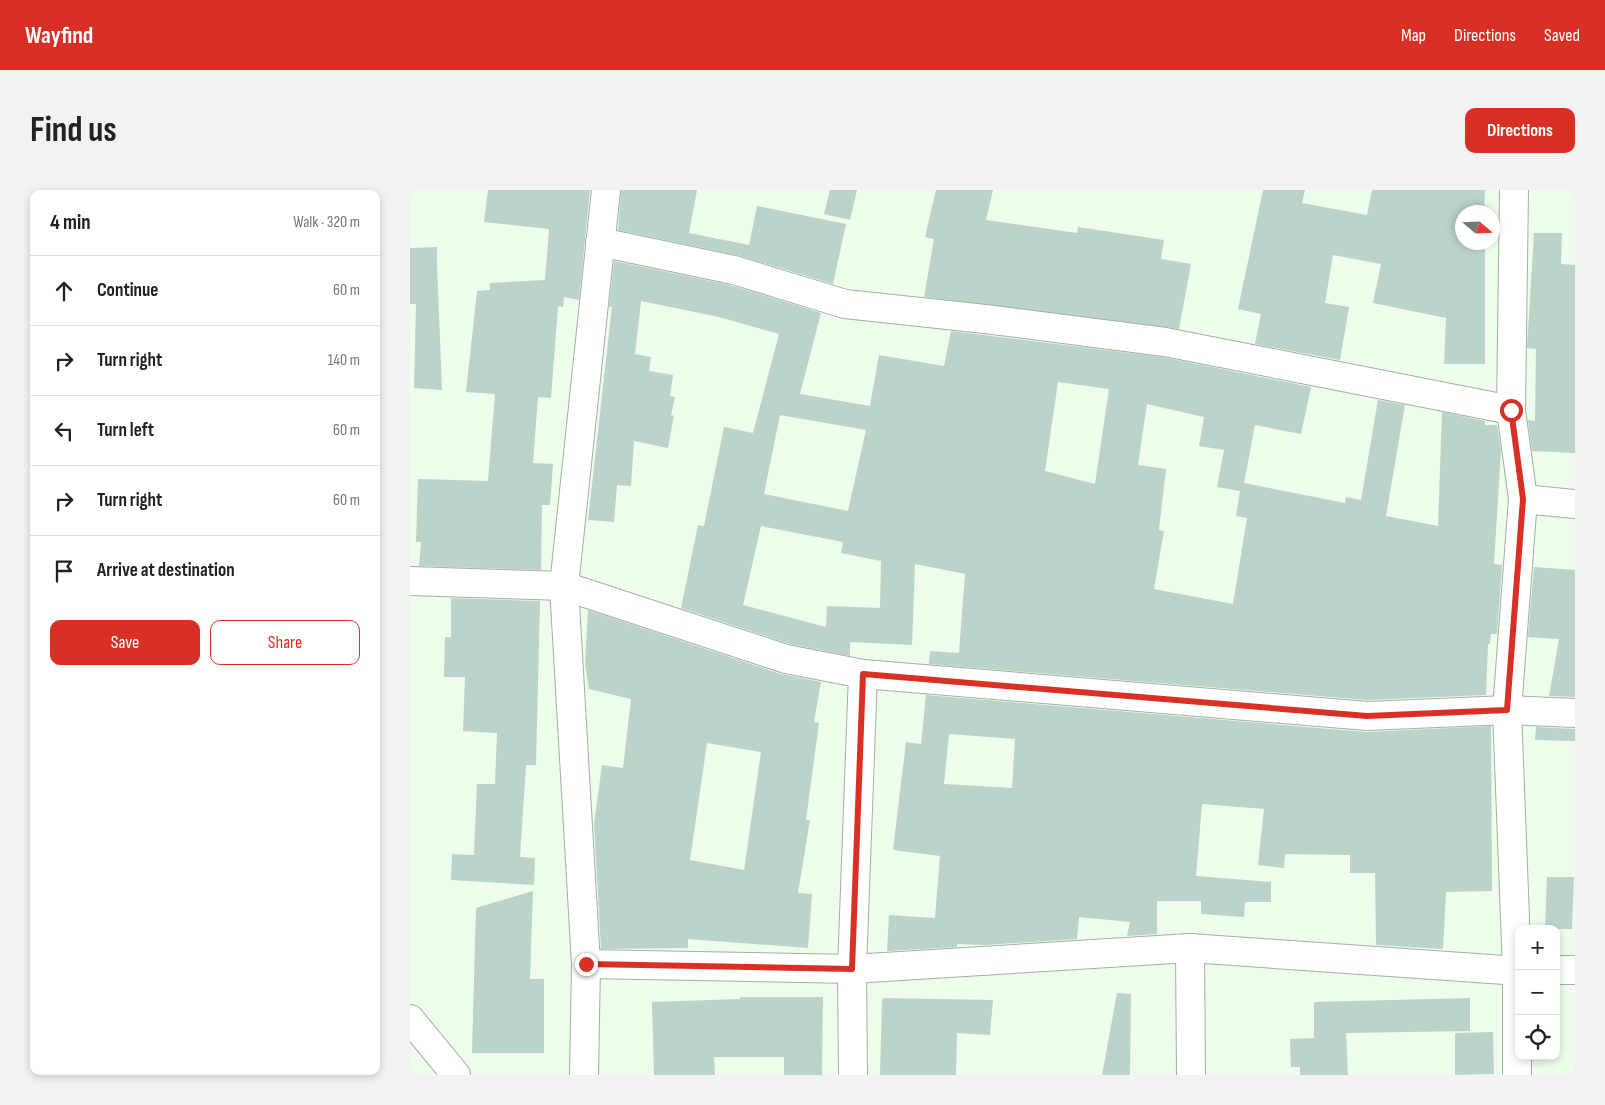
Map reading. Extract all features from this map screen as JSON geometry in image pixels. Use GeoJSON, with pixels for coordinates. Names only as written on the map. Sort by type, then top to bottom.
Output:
{"type":"FeatureCollection","features":[{"type":"Feature","properties":{"kind":"street"},"geometry":{"type":"LineString","coordinates":[[584,1075],[586,964],[564,586],[606,190]]}},
{"type":"Feature","properties":{"kind":"street"},"geometry":{"type":"LineString","coordinates":[[1514,190],[1511,410],[1523,499],[1507,710],[1518,970]]}},
{"type":"Feature","properties":{"kind":"street"},"geometry":{"type":"LineString","coordinates":[[600,242],[734,270],[845,304],[986,319],[1164,342],[1511,410]]}},
{"type":"Feature","properties":{"kind":"street"},"geometry":{"type":"LineString","coordinates":[[1523,499],[1575,504]]}},
{"type":"Feature","properties":{"kind":"street"},"geometry":{"type":"LineString","coordinates":[[410,581],[564,586],[786,659],[863,674],[1367,716],[1507,710],[1575,713]]}},
{"type":"Feature","properties":{"kind":"street"},"geometry":{"type":"LineString","coordinates":[[853,1075],[852,969],[863,674]]}},
{"type":"Feature","properties":{"kind":"street"},"geometry":{"type":"LineString","coordinates":[[586,964],[852,969],[1190,948],[1515,971]]}},
{"type":"Feature","properties":{"kind":"street"},"geometry":{"type":"LineString","coordinates":[[1190,948],[1190,1075]]}},
{"type":"Feature","properties":{"kind":"street"},"geometry":{"type":"LineString","coordinates":[[1560,970],[1575,970]]}},
{"type":"Feature","properties":{"kind":"street"},"geometry":{"type":"LineString","coordinates":[[1517,1075],[1518,1015]]}},
{"type":"Feature","properties":{"kind":"street"},"geometry":{"type":"LineString","coordinates":[[410,1019],[456,1075]]}},
{"type":"Feature","properties":{"kind":"building"},"geometry":{"type":"Polygon","coordinates":[[[488,190],[590,190],[579,300],[564,297],[563,307],[558,306],[551,398],[538,397],[533,463],[553,464],[550,505],[542,505],[541,570],[419,566],[421,542],[416,542],[418,479],[488,481],[495,394],[466,392],[477,291],[490,290],[490,283],[545,280],[549,229],[484,222],[488,190]]]}},
{"type":"Feature","properties":{"kind":"building"},"geometry":{"type":"Polygon","coordinates":[[[621,190],[697,190],[689,233],[749,245],[757,206],[846,224],[833,284],[737,255],[618,230],[621,190]]]}},
{"type":"Feature","properties":{"kind":"building"},"geometry":{"type":"Polygon","coordinates":[[[830,190],[857,190],[850,220],[824,214],[830,190]]]}},
{"type":"Feature","properties":{"kind":"building"},"geometry":{"type":"Polygon","coordinates":[[[936,190],[993,190],[986,220],[1077,233],[1078,227],[1164,240],[1161,259],[1191,264],[1179,329],[924,297],[934,239],[925,237],[936,190]]]}},
{"type":"Feature","properties":{"kind":"building"},"geometry":{"type":"Polygon","coordinates":[[[1263,190],[1305,190],[1302,203],[1367,215],[1372,190],[1485,190],[1484,205],[1455,205],[1455,250],[1485,250],[1485,364],[1444,364],[1446,318],[1373,303],[1381,264],[1333,255],[1325,303],[1349,307],[1340,360],[1255,344],[1261,314],[1238,309],[1263,190]]]}},
{"type":"Feature","properties":{"kind":"building"},"geometry":{"type":"Polygon","coordinates":[[[1534,233],[1562,233],[1561,264],[1575,265],[1575,453],[1532,451],[1528,420],[1535,421],[1536,349],[1527,348],[1534,233]]]}},
{"type":"Feature","properties":{"kind":"building"},"geometry":{"type":"Polygon","coordinates":[[[437,247],[442,390],[414,388],[416,304],[410,304],[410,248],[437,247]]]}},
{"type":"Feature","properties":{"kind":"building"},"geometry":{"type":"Polygon","coordinates":[[[614,261],[730,285],[821,313],[800,394],[870,406],[879,355],[944,366],[951,331],[1162,357],[1311,387],[1301,434],[1255,425],[1244,483],[1345,503],[1346,497],[1361,500],[1378,400],[1405,405],[1386,516],[1438,526],[1442,412],[1485,421],[1485,425],[1497,425],[1501,450],[1494,564],[1502,565],[1497,634],[1491,634],[1490,644],[1488,644],[1486,695],[1367,700],[929,664],[930,651],[959,653],[965,574],[915,564],[912,645],[850,642],[850,656],[790,644],[681,608],[698,525],[704,526],[724,427],[753,433],[779,334],[719,317],[641,301],[635,354],[651,357],[649,371],[673,375],[670,396],[675,397],[671,415],[674,416],[668,448],[634,441],[631,486],[617,485],[614,522],[588,520],[612,307],[609,307],[614,261]],[[1058,382],[1045,471],[1095,484],[1109,389],[1058,382]],[[1147,404],[1138,465],[1166,469],[1159,530],[1164,531],[1154,589],[1233,604],[1247,518],[1236,516],[1240,491],[1217,487],[1224,450],[1199,446],[1204,417],[1147,404]],[[780,415],[764,494],[848,511],[866,430],[780,415]],[[761,526],[743,605],[826,627],[827,606],[880,608],[881,561],[841,553],[843,542],[761,526]]]}},
{"type":"Feature","properties":{"kind":"building"},"geometry":{"type":"Polygon","coordinates":[[[1534,567],[1575,570],[1575,697],[1549,696],[1559,639],[1528,637],[1534,567]]]}},
{"type":"Feature","properties":{"kind":"building"},"geometry":{"type":"Polygon","coordinates":[[[451,598],[540,601],[536,765],[526,765],[520,857],[535,858],[534,885],[451,880],[452,854],[474,855],[477,784],[495,784],[497,733],[463,731],[465,677],[444,677],[445,637],[451,637],[451,598]]]}},
{"type":"Feature","properties":{"kind":"building"},"geometry":{"type":"Polygon","coordinates":[[[588,610],[781,674],[821,682],[814,722],[819,723],[806,820],[810,820],[798,893],[812,894],[808,948],[688,939],[688,948],[601,949],[594,824],[602,765],[623,768],[631,699],[589,689],[585,664],[588,610]],[[707,743],[690,860],[744,870],[761,752],[707,743]]]}},
{"type":"Feature","properties":{"kind":"building"},"geometry":{"type":"Polygon","coordinates":[[[926,695],[1366,732],[1491,726],[1492,891],[1446,892],[1443,949],[1376,945],[1375,873],[1350,873],[1350,855],[1285,854],[1284,868],[1258,865],[1264,809],[1202,804],[1196,876],[1271,882],[1271,902],[1245,902],[1244,917],[1201,914],[1201,901],[1157,901],[1157,934],[1127,936],[1130,922],[1079,917],[1077,939],[985,945],[957,944],[957,947],[887,951],[889,915],[935,918],[940,856],[893,850],[906,742],[921,744],[926,695]],[[949,734],[944,784],[1012,788],[1015,739],[949,734]]]}},
{"type":"Feature","properties":{"kind":"building"},"geometry":{"type":"Polygon","coordinates":[[[1536,727],[1575,729],[1575,741],[1535,740],[1536,727]]]}},
{"type":"Feature","properties":{"kind":"building"},"geometry":{"type":"Polygon","coordinates":[[[1547,877],[1574,877],[1572,929],[1560,929],[1560,925],[1545,925],[1547,877]]]}},
{"type":"Feature","properties":{"kind":"building"},"geometry":{"type":"Polygon","coordinates":[[[533,891],[530,979],[544,979],[544,1053],[472,1053],[476,908],[533,891]]]}},
{"type":"Feature","properties":{"kind":"building"},"geometry":{"type":"Polygon","coordinates":[[[1117,993],[1131,994],[1130,1075],[1102,1075],[1117,993]]]}},
{"type":"Feature","properties":{"kind":"building"},"geometry":{"type":"Polygon","coordinates":[[[740,997],[823,997],[822,1075],[784,1075],[784,1057],[714,1057],[715,1075],[654,1075],[652,1002],[740,999],[740,997]]]}},
{"type":"Feature","properties":{"kind":"building"},"geometry":{"type":"Polygon","coordinates":[[[1470,998],[1470,1031],[1346,1033],[1348,1075],[1300,1075],[1300,1067],[1291,1067],[1290,1039],[1314,1038],[1314,1002],[1470,998]]]}},
{"type":"Feature","properties":{"kind":"building"},"geometry":{"type":"Polygon","coordinates":[[[882,999],[993,1000],[990,1035],[957,1033],[956,1075],[880,1075],[882,999]]]}},
{"type":"Feature","properties":{"kind":"building"},"geometry":{"type":"Polygon","coordinates":[[[1493,1032],[1494,1074],[1455,1075],[1455,1033],[1493,1032]]]}},
{"type":"Feature","properties":{"kind":"route"},"geometry":{"type":"LineString","coordinates":[[586,964],[852,969],[863,674],[1367,716],[1507,710],[1523,499],[1511,410]]}}]}
